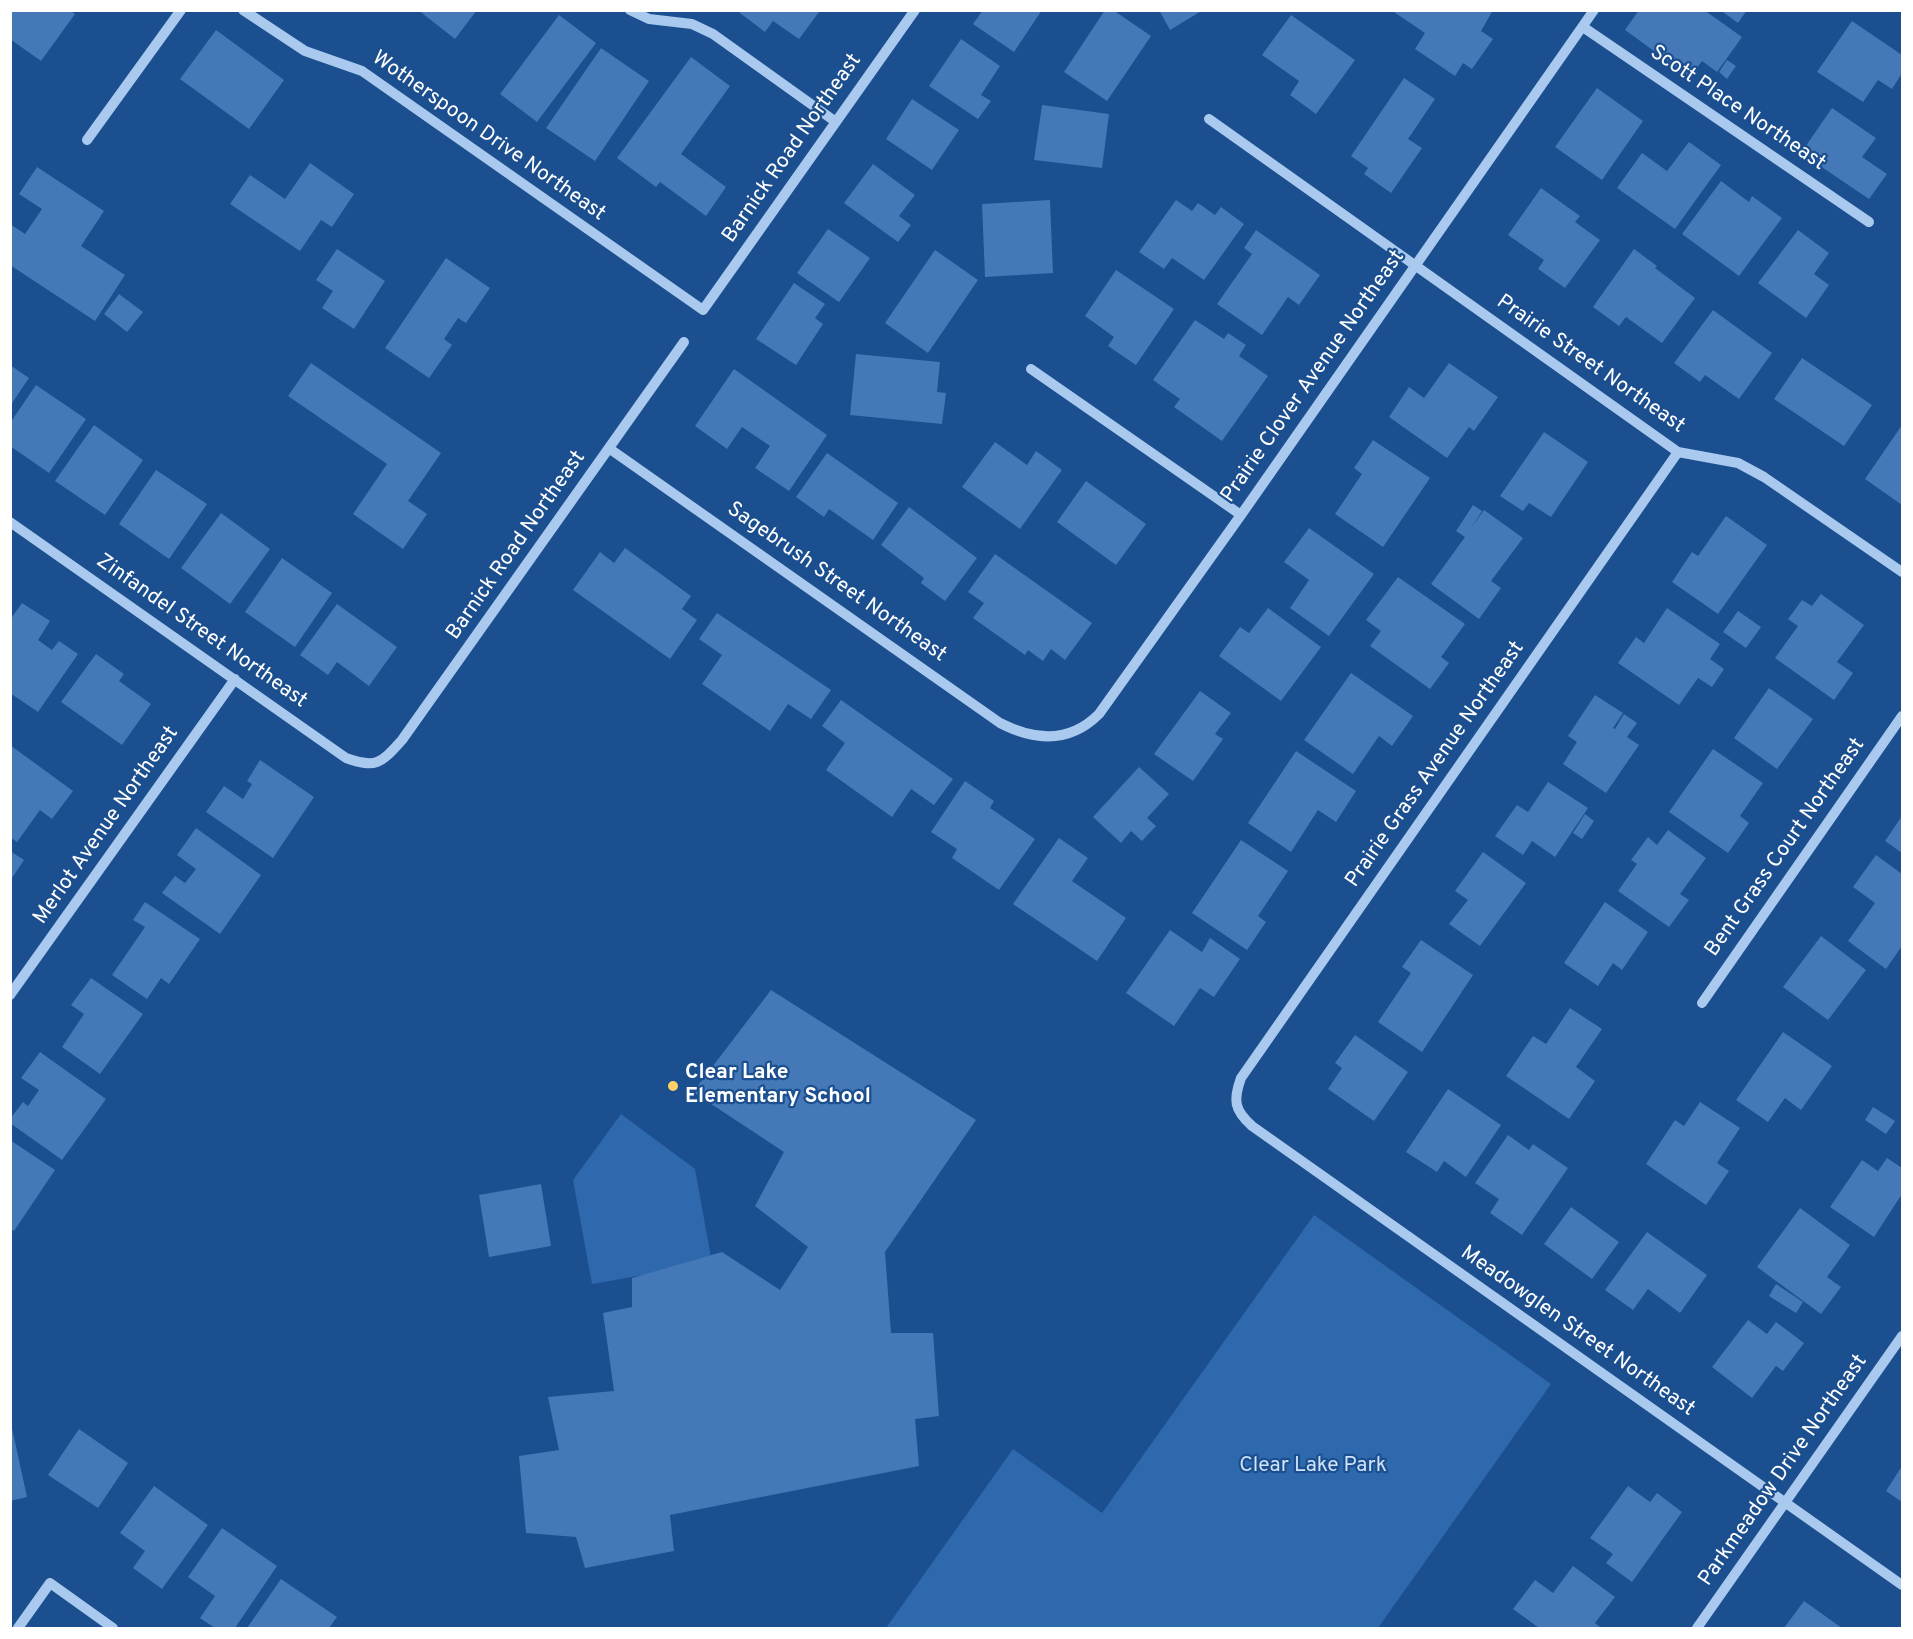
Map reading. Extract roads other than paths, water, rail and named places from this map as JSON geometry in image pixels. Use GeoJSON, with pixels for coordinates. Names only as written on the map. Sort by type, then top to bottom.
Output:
{"type":"FeatureCollection","features":[{"type":"Feature","properties":{"kind":"street"},"geometry":{"type":"LineString","coordinates":[[87,140],[181,10]]}},
{"type":"Feature","properties":{"kind":"street","name":"Wotherspoon Drive Northeast"},"geometry":{"type":"LineString","coordinates":[[243,10],[305,51],[362,71],[703,310]]}},
{"type":"Feature","properties":{"kind":"street"},"geometry":{"type":"LineString","coordinates":[[630,10],[649,19],[692,24],[713,34],[836,122]]}},
{"type":"Feature","properties":{"kind":"street","name":"Barnick Road Northeast"},"geometry":{"type":"LineString","coordinates":[[703,310],[915,10]]}},
{"type":"Feature","properties":{"kind":"street","name":"Prairie Clover Avenue Northeast"},"geometry":{"type":"LineString","coordinates":[[1044,736],[1064,735],[1077,731],[1088,725],[1099,714],[1594,10]]}},
{"type":"Feature","properties":{"kind":"street","name":"Scott Place Northeast"},"geometry":{"type":"LineString","coordinates":[[1583,27],[1869,222]]}},
{"type":"Feature","properties":{"kind":"street","name":"Prairie Street Northeast"},"geometry":{"type":"LineString","coordinates":[[1209,119],[1677,452],[1738,463],[1764,477],[1902,572]]}},
{"type":"Feature","properties":{"kind":"street","name":"Barnick Road Northeast"},"geometry":{"type":"LineString","coordinates":[[374,765],[385,759],[402,740],[684,342]]}},
{"type":"Feature","properties":{"kind":"street"},"geometry":{"type":"LineString","coordinates":[[1031,369],[1241,515]]}},
{"type":"Feature","properties":{"kind":"street","name":"Sagebrush Street Northeast"},"geometry":{"type":"LineString","coordinates":[[610,449],[1000,723],[1017,732],[1044,736]]}},
{"type":"Feature","properties":{"kind":"street","name":"Prairie Grass Avenue Northeast"},"geometry":{"type":"LineString","coordinates":[[1236,1104],[1236,1092],[1241,1078],[1677,452]]}},
{"type":"Feature","properties":{"kind":"street","name":"Zinfandel Street Northeast"},"geometry":{"type":"LineString","coordinates":[[10,522],[346,758],[374,765]]}},
{"type":"Feature","properties":{"kind":"street","name":"Merlot Avenue Northeast"},"geometry":{"type":"LineString","coordinates":[[10,995],[235,679]]}},
{"type":"Feature","properties":{"kind":"street","name":"Bent Grass Court Northeast"},"geometry":{"type":"LineString","coordinates":[[1702,1003],[1902,716]]}},
{"type":"Feature","properties":{"kind":"street","name":"Meadowglen Street Northeast"},"geometry":{"type":"LineString","coordinates":[[1236,1104],[1241,1116],[1252,1126],[1902,1585]]}},
{"type":"Feature","properties":{"kind":"street","name":"Parkmeadow Drive Northeast"},"geometry":{"type":"LineString","coordinates":[[1697,1629],[1902,1336]]}},
{"type":"Feature","properties":{"kind":"street"},"geometry":{"type":"LineString","coordinates":[[18,1629],[50,1583],[113,1629]]}},
{"type":"Feature","properties":{"kind":"place","name":"Clear Lake Elementary School"},"geometry":{"type":"Point","coordinates":[673,1086]}},
{"type":"Feature","properties":{"kind":"park label","name":"Clear Lake Park"},"geometry":{"type":"Point","coordinates":[1313,1467]}}]}
